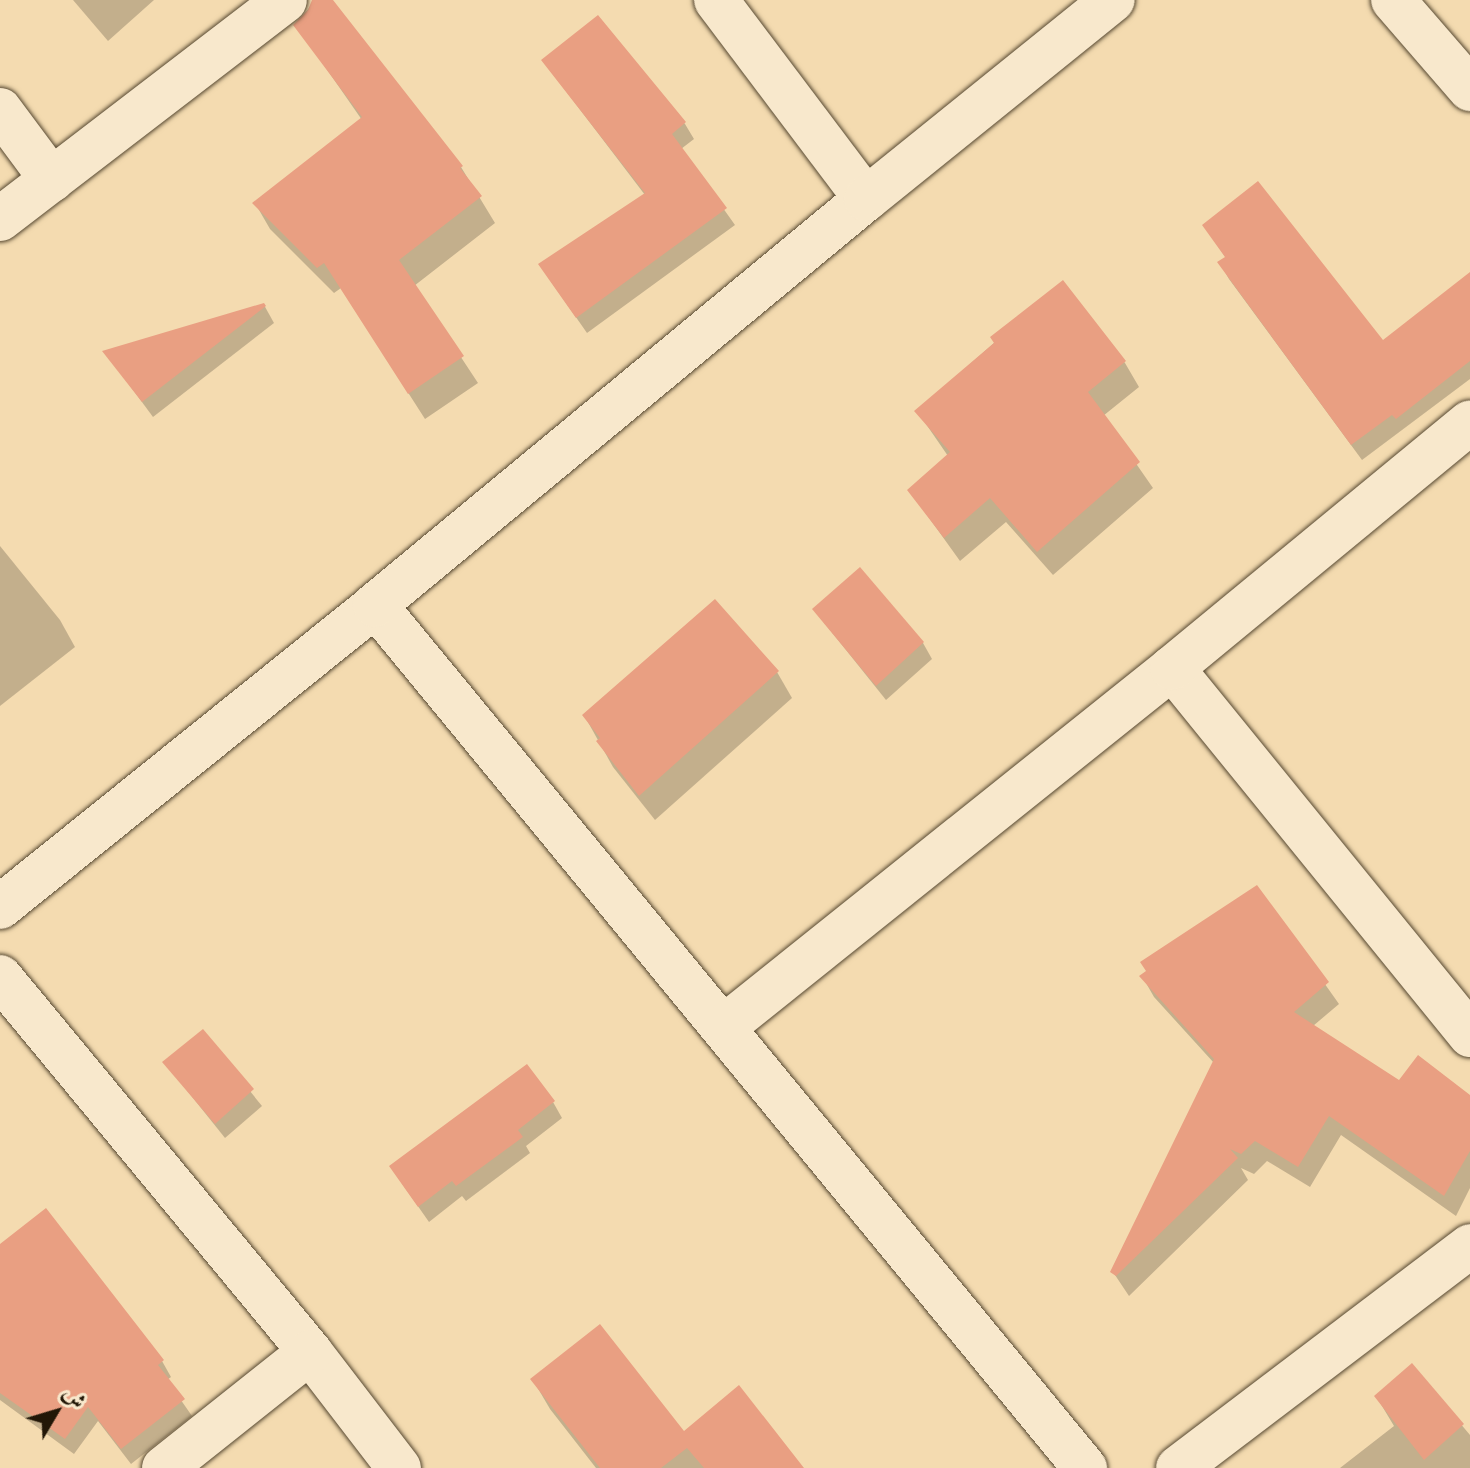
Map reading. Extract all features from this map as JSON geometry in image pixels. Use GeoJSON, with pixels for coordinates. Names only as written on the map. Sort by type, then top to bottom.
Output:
{"type":"FeatureCollection","features":[{"type":"Feature","properties":{"kind":"street"},"geometry":{"type":"LineString","coordinates":[[0,219],[285,0]]}},
{"type":"Feature","properties":{"kind":"street"},"geometry":{"type":"LineString","coordinates":[[716,0],[866,199]]}},
{"type":"Feature","properties":{"kind":"street"},"geometry":{"type":"LineString","coordinates":[[0,907],[375,605],[866,199],[1113,0]]}},
{"type":"Feature","properties":{"kind":"street"},"geometry":{"type":"LineString","coordinates":[[1393,0],[1470,89]]}},
{"type":"Feature","properties":{"kind":"street"},"geometry":{"type":"LineString","coordinates":[[0,110],[52,180]]}},
{"type":"Feature","properties":{"kind":"street"},"geometry":{"type":"LineString","coordinates":[[725,1026],[1172,668],[1470,422]]}},
{"type":"Feature","properties":{"kind":"street"},"geometry":{"type":"LineString","coordinates":[[375,605],[725,1026],[1085,1468]]}},
{"type":"Feature","properties":{"kind":"street"},"geometry":{"type":"LineString","coordinates":[[1172,668],[1470,1035]]}},
{"type":"Feature","properties":{"kind":"street"},"geometry":{"type":"LineString","coordinates":[[0,977],[310,1352],[399,1468]]}},
{"type":"Feature","properties":{"kind":"street"},"geometry":{"type":"LineString","coordinates":[[1178,1468],[1470,1246]]}},
{"type":"Feature","properties":{"kind":"street"},"geometry":{"type":"LineString","coordinates":[[164,1468],[310,1352]]}},
{"type":"Feature","properties":{"kind":"building"},"geometry":{"type":"Polygon","coordinates":[[[312,0],[333,0],[463,166],[460,168],[482,196],[399,260],[464,356],[408,394],[324,263],[317,268],[252,203],[362,117],[293,25],[308,10],[312,0]]]}},
{"type":"Feature","properties":{"kind":"building"},"geometry":{"type":"Polygon","coordinates":[[[598,15],[686,122],[672,134],[727,208],[576,318],[538,264],[645,193],[541,60],[598,15]]]}},
{"type":"Feature","properties":{"kind":"building"},"geometry":{"type":"Polygon","coordinates":[[[1258,181],[1383,340],[1470,272],[1470,361],[1396,419],[1392,415],[1351,445],[1217,262],[1225,257],[1202,225],[1258,181]]]}},
{"type":"Feature","properties":{"kind":"building"},"geometry":{"type":"Polygon","coordinates":[[[1063,280],[1126,361],[1088,392],[1140,462],[1037,552],[990,498],[944,538],[907,490],[950,452],[914,411],[994,343],[990,337],[1063,280]]]}},
{"type":"Feature","properties":{"kind":"building"},"geometry":{"type":"Polygon","coordinates":[[[264,303],[266,306],[142,402],[102,351],[264,303]]]}},
{"type":"Feature","properties":{"kind":"building"},"geometry":{"type":"Polygon","coordinates":[[[860,567],[924,642],[876,686],[812,609],[860,567]]]}},
{"type":"Feature","properties":{"kind":"building"},"geometry":{"type":"Polygon","coordinates":[[[715,599],[779,671],[639,796],[596,741],[600,738],[582,715],[715,599]]]}},
{"type":"Feature","properties":{"kind":"building"},"geometry":{"type":"Polygon","coordinates":[[[1257,885],[1329,982],[1294,1012],[1399,1080],[1418,1055],[1470,1095],[1470,1151],[1444,1196],[1329,1116],[1298,1167],[1255,1141],[1241,1154],[1230,1149],[1238,1158],[1116,1276],[1110,1272],[1214,1059],[1139,976],[1146,971],[1140,962],[1257,885]]]}},
{"type":"Feature","properties":{"kind":"building"},"geometry":{"type":"Polygon","coordinates":[[[203,1029],[254,1089],[215,1124],[162,1062],[203,1029]]]}},
{"type":"Feature","properties":{"kind":"building"},"geometry":{"type":"Polygon","coordinates":[[[527,1064],[555,1101],[518,1130],[523,1137],[456,1186],[452,1181],[418,1207],[389,1166],[527,1064]]]}},
{"type":"Feature","properties":{"kind":"building"},"geometry":{"type":"Polygon","coordinates":[[[46,1208],[164,1360],[158,1365],[185,1399],[121,1449],[88,1407],[65,1439],[0,1393],[0,1244],[46,1208]]]}},
{"type":"Feature","properties":{"kind":"building"},"geometry":{"type":"Polygon","coordinates":[[[600,1324],[684,1431],[739,1385],[804,1468],[704,1468],[687,1448],[661,1468],[600,1468],[530,1379],[600,1324]]]}},
{"type":"Feature","properties":{"kind":"building"},"geometry":{"type":"Polygon","coordinates":[[[1412,1363],[1464,1424],[1424,1460],[1374,1396],[1412,1363]]]}}]}
